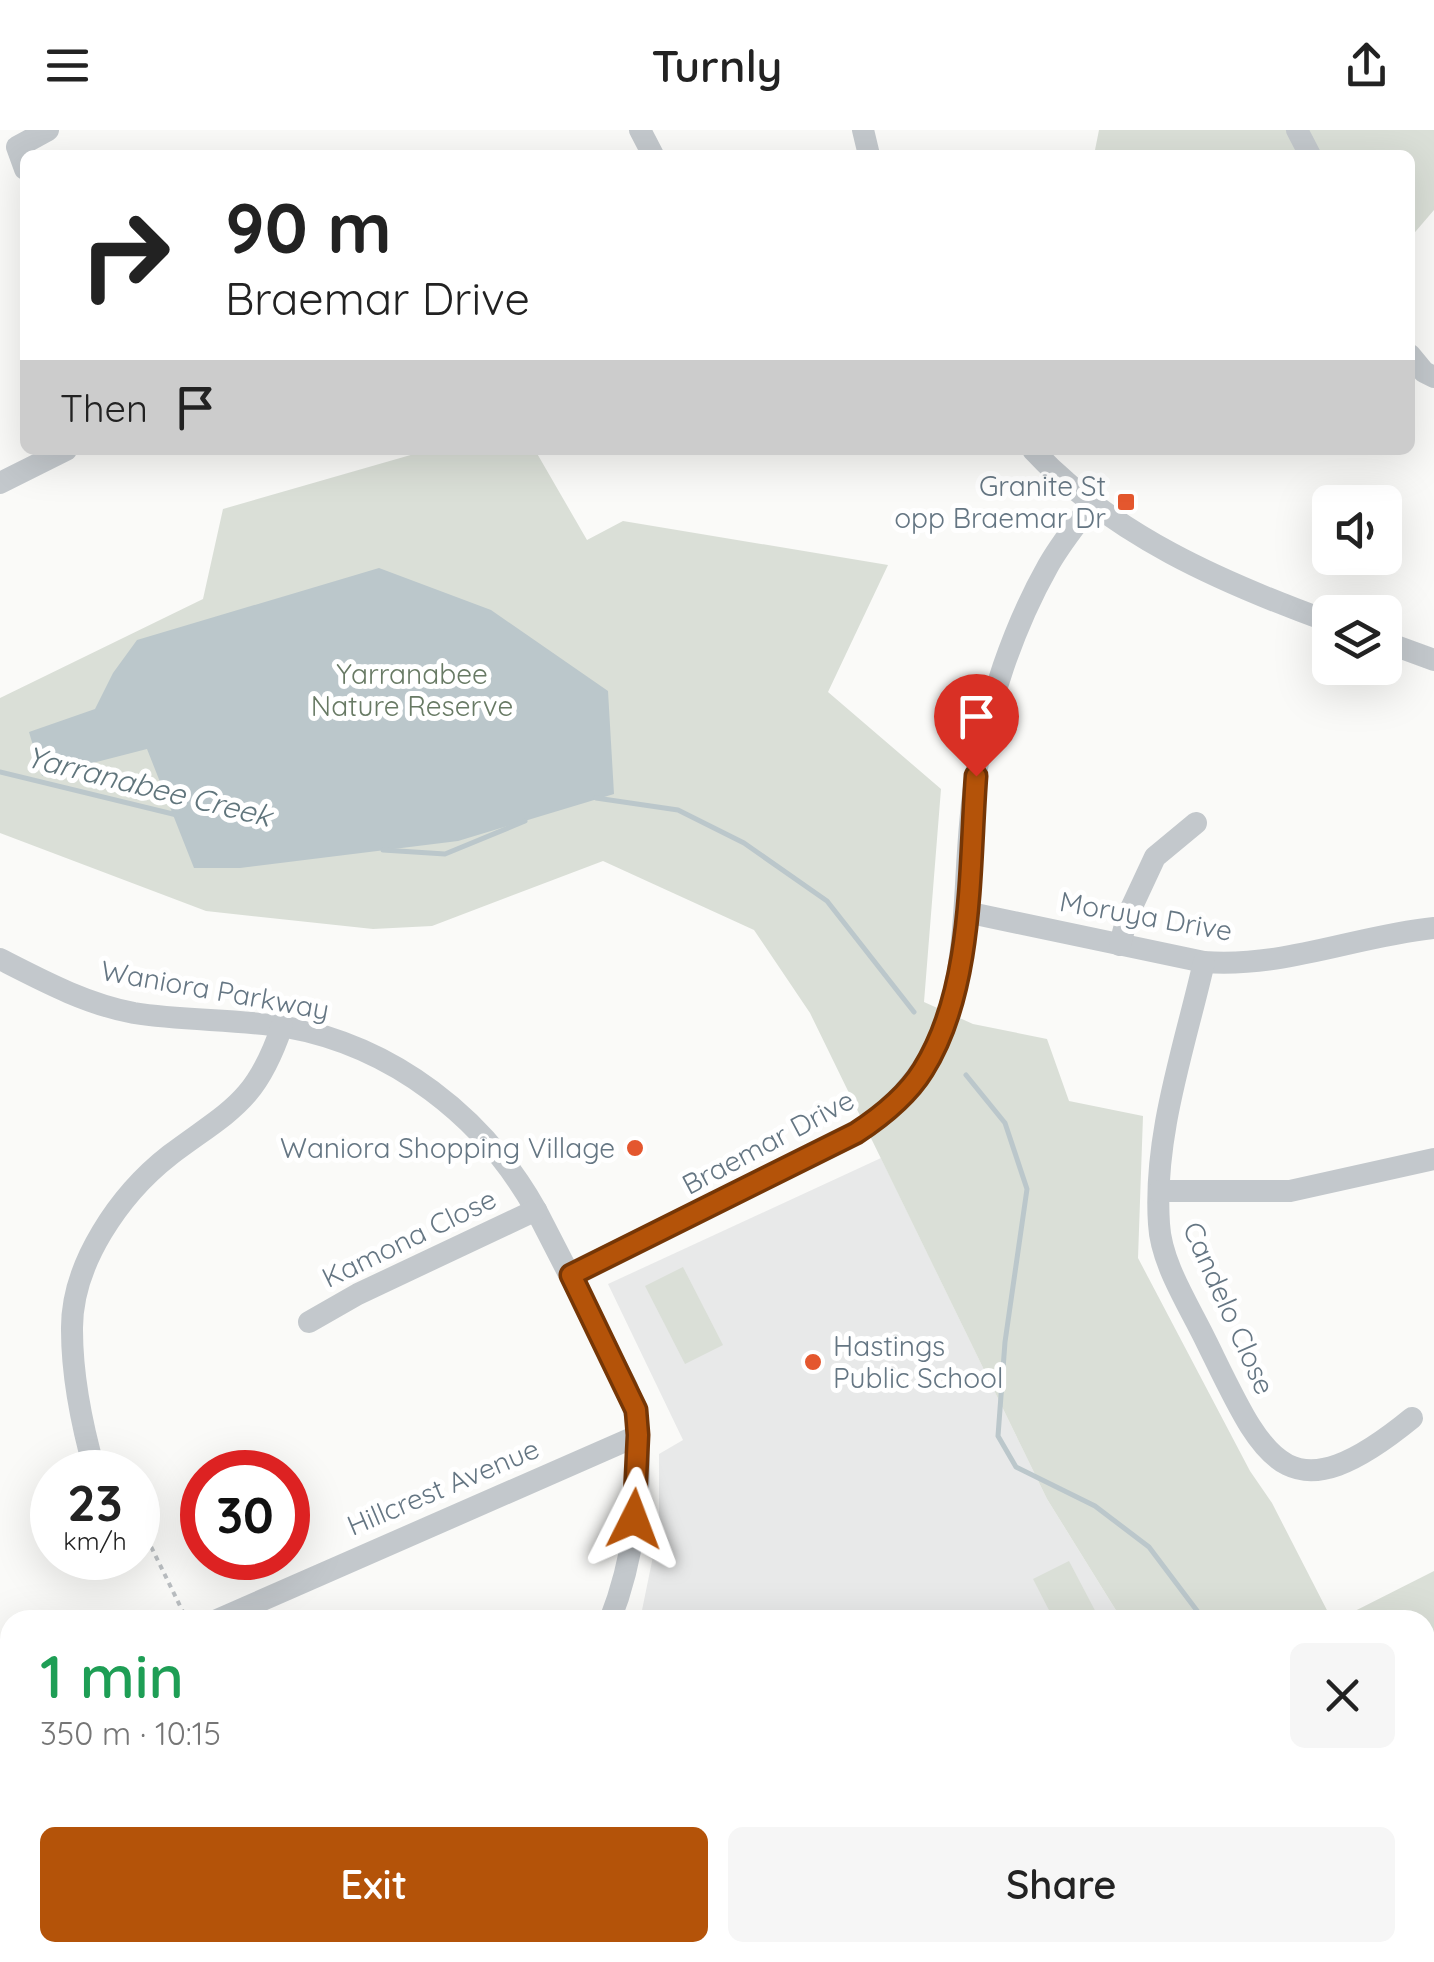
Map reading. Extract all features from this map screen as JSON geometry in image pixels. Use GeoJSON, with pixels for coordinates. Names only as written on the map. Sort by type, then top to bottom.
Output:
{"type":"FeatureCollection","features":[{"type":"Feature","properties":{"kind":"street"},"geometry":{"type":"LineString","coordinates":[[20,155],[17,147],[48,130]]}},
{"type":"Feature","properties":{"kind":"street"},"geometry":{"type":"LineString","coordinates":[[1415,361],[1434,377]]}},
{"type":"Feature","properties":{"kind":"street"},"geometry":{"type":"LineString","coordinates":[[0,483],[56,455]]}},
{"type":"Feature","properties":{"kind":"street"},"geometry":{"type":"LineString","coordinates":[[1039,455],[1092,503],[1151,542],[1204,571],[1312,615]]}},
{"type":"Feature","properties":{"kind":"street","name":"Braemar Drive"},"geometry":{"type":"LineString","coordinates":[[571,1275],[811,1157],[882,1115],[922,1072],[955,994],[966,912],[976,776],[1002,673],[1049,564],[1092,503]]}},
{"type":"Feature","properties":{"kind":"street"},"geometry":{"type":"LineString","coordinates":[[1402,648],[1434,660]]}},
{"type":"Feature","properties":{"kind":"street"},"geometry":{"type":"LineString","coordinates":[[1120,945],[1126,918],[1155,857],[1196,823]]}},
{"type":"Feature","properties":{"kind":"street","name":"Moruya Drive"},"geometry":{"type":"LineString","coordinates":[[966,912],[1204,962],[1265,962],[1398,931],[1434,928]]}},
{"type":"Feature","properties":{"kind":"street","name":"Waniora Parkway"},"geometry":{"type":"LineString","coordinates":[[0,959],[89,1001],[134,1013],[307,1031],[367,1053],[456,1108],[502,1157],[536,1210],[636,1410],[638,1435],[629,1556],[613,1610]]}},
{"type":"Feature","properties":{"kind":"street","name":"Candelo Close"},"geometry":{"type":"LineString","coordinates":[[1204,962],[1160,1153],[1158,1227],[1164,1249],[1250,1429],[1280,1463],[1303,1468],[1334,1467],[1368,1452],[1412,1418]]}},
{"type":"Feature","properties":{"kind":"street"},"geometry":{"type":"LineString","coordinates":[[89,1450],[80,1418],[71,1326],[88,1261],[105,1226],[135,1188],[171,1154],[226,1116],[253,1088],[282,1026]]}},
{"type":"Feature","properties":{"kind":"street"},"geometry":{"type":"LineString","coordinates":[[1159,1191],[1290,1191],[1434,1158]]}},
{"type":"Feature","properties":{"kind":"street","name":"Kamona Close"},"geometry":{"type":"LineString","coordinates":[[309,1322],[358,1294],[536,1210]]}},
{"type":"Feature","properties":{"kind":"street","name":"Hillcrest Avenue"},"geometry":{"type":"LineString","coordinates":[[239,1610],[638,1435]]}},
{"type":"Feature","properties":{"kind":"path"},"geometry":{"type":"LineString","coordinates":[[160,1565],[182,1610]]}},
{"type":"Feature","properties":{"kind":"shaded area"},"geometry":{"type":"Polygon","coordinates":[[[379,568],[491,610],[608,691],[614,794],[458,841],[240,868],[194,868],[147,749],[42,776],[29,732],[95,709],[113,673],[137,640],[379,568]]]}},
{"type":"Feature","properties":{"kind":"shaded area","name":"Hastings Public School"},"geometry":{"type":"Polygon","coordinates":[[[881,1158],[1047,1499],[1116,1610],[642,1610],[659,1527],[659,1454],[683,1440],[608,1284],[881,1158]]]}},
{"type":"Feature","properties":{"kind":"green space"},"geometry":{"type":"Polygon","coordinates":[[[1099,130],[1434,130],[1434,210],[1415,232],[1415,150],[1095,150],[1099,130]]]}},
{"type":"Feature","properties":{"kind":"green space","name":"Yarranabee Nature Reserve"},"geometry":{"type":"Polygon","coordinates":[[[411,455],[538,455],[587,540],[623,521],[888,565],[828,692],[941,789],[924,1002],[973,1024],[1047,1039],[1069,1101],[1143,1116],[1138,1258],[1327,1610],[1116,1610],[1047,1499],[810,1013],[754,930],[603,861],[432,926],[373,929],[206,911],[0,833],[0,698],[203,599],[223,509],[411,455]]]}},
{"type":"Feature","properties":{"kind":"green space"},"geometry":{"type":"Polygon","coordinates":[[[683,1267],[723,1345],[685,1364],[645,1286],[683,1267]]]}},
{"type":"Feature","properties":{"kind":"green space"},"geometry":{"type":"Polygon","coordinates":[[[1069,1561],[1095,1610],[1049,1610],[1033,1579],[1069,1561]]]}},
{"type":"Feature","properties":{"kind":"green space"},"geometry":{"type":"Polygon","coordinates":[[[1434,1571],[1434,1610],[1357,1610],[1434,1571]]]}},
{"type":"Feature","properties":{"kind":"waterway","name":"Yarranabee Creek"},"geometry":{"type":"LineString","coordinates":[[0,772],[177,815]]}},
{"type":"Feature","properties":{"kind":"waterway","name":"Yarranabee Creek"},"geometry":{"type":"LineString","coordinates":[[596,798],[678,810],[744,843],[827,901],[914,1012]]}},
{"type":"Feature","properties":{"kind":"waterway","name":"Yarranabee Creek"},"geometry":{"type":"LineString","coordinates":[[383,850],[445,854],[525,821]]}},
{"type":"Feature","properties":{"kind":"waterway","name":"Yarranabee Creek"},"geometry":{"type":"LineString","coordinates":[[966,1075],[1005,1123],[1027,1189],[1005,1342],[998,1436],[1016,1467],[1095,1506],[1149,1547],[1196,1610]]}},
{"type":"Feature","properties":{"kind":"place","name":"Granite St opp Braemar Dr"},"geometry":{"type":"Point","coordinates":[1126,502]}},
{"type":"Feature","properties":{"kind":"place","name":"Waniora Shopping Village"},"geometry":{"type":"Point","coordinates":[635,1148]}},
{"type":"Feature","properties":{"kind":"place","name":"Hastings Public School"},"geometry":{"type":"Point","coordinates":[813,1362]}},
{"type":"Feature","properties":{"kind":"route"},"geometry":{"type":"LineString","coordinates":[[634,1519],[636,1410],[571,1275],[856,1133],[908,1090],[934,1050],[955,994],[966,912],[976,776]]}}]}
